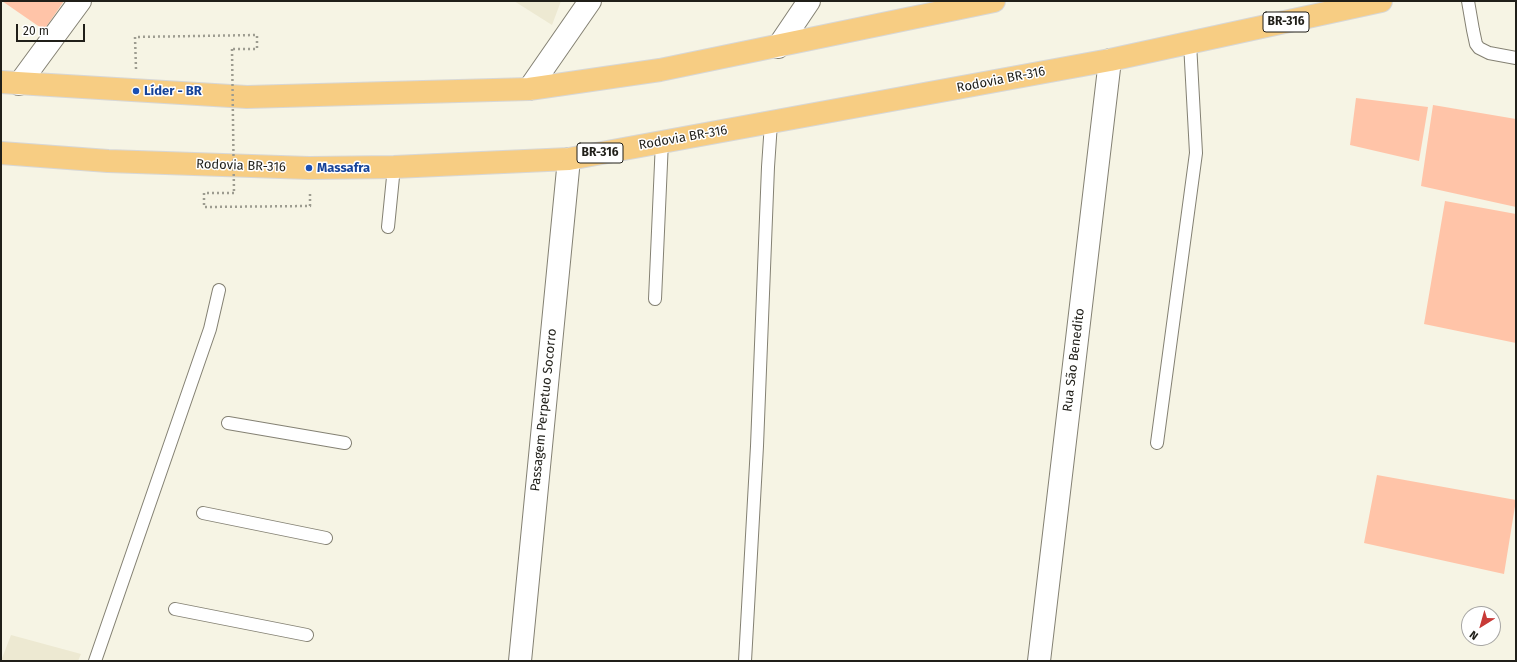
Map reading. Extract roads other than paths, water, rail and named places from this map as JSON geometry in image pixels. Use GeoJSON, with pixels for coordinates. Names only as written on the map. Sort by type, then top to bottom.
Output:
{"type":"FeatureCollection","features":[{"type":"Feature","properties":{"kind":"highway"},"geometry":{"type":"LineString","coordinates":[[10,83],[247,97],[529,89],[660,70],[994,1]]}},
{"type":"Feature","properties":{"kind":"highway","name":"BR-316"},"geometry":{"type":"LineString","coordinates":[[1190,43],[1381,1]]}},
{"type":"Feature","properties":{"kind":"highway","name":"Rodovia BR-316"},"geometry":{"type":"LineString","coordinates":[[1,153],[108,161],[309,168],[394,167],[569,159],[1110,60],[1190,43]]}},
{"type":"Feature","properties":{"kind":"street"},"geometry":{"type":"LineString","coordinates":[[10,83],[80,1]]}},
{"type":"Feature","properties":{"kind":"street"},"geometry":{"type":"LineString","coordinates":[[529,89],[590,1]]}},
{"type":"Feature","properties":{"kind":"street"},"geometry":{"type":"LineString","coordinates":[[778,46],[809,1]]}},
{"type":"Feature","properties":{"kind":"street","name":"Rua São Benedito"},"geometry":{"type":"LineString","coordinates":[[1038,661],[1110,60]]}},
{"type":"Feature","properties":{"kind":"street","name":"Passagem Perpetuo Socorro"},"geometry":{"type":"LineString","coordinates":[[520,661],[569,159]]}},
{"type":"Feature","properties":{"kind":"lane"},"geometry":{"type":"LineString","coordinates":[[1468,1],[1472,30],[1476,44],[1479,48],[1489,53],[1516,58]]}},
{"type":"Feature","properties":{"kind":"lane"},"geometry":{"type":"LineString","coordinates":[[1157,443],[1196,153],[1190,43]]}},
{"type":"Feature","properties":{"kind":"lane"},"geometry":{"type":"LineString","coordinates":[[745,661],[758,446],[768,167],[771,123]]}},
{"type":"Feature","properties":{"kind":"lane"},"geometry":{"type":"LineString","coordinates":[[655,299],[662,141]]}},
{"type":"Feature","properties":{"kind":"lane"},"geometry":{"type":"LineString","coordinates":[[388,227],[394,167]]}},
{"type":"Feature","properties":{"kind":"lane"},"geometry":{"type":"LineString","coordinates":[[95,661],[210,329],[219,290]]}},
{"type":"Feature","properties":{"kind":"lane"},"geometry":{"type":"LineString","coordinates":[[228,423],[345,443]]}},
{"type":"Feature","properties":{"kind":"lane"},"geometry":{"type":"LineString","coordinates":[[202,513],[326,538]]}},
{"type":"Feature","properties":{"kind":"lane"},"geometry":{"type":"LineString","coordinates":[[175,608],[307,635]]}},
{"type":"Feature","properties":{"kind":"place","name":"Líder - BR"},"geometry":{"type":"Point","coordinates":[136,91]}},
{"type":"Feature","properties":{"kind":"place","name":"Massafra"},"geometry":{"type":"Point","coordinates":[309,168]}}]}
